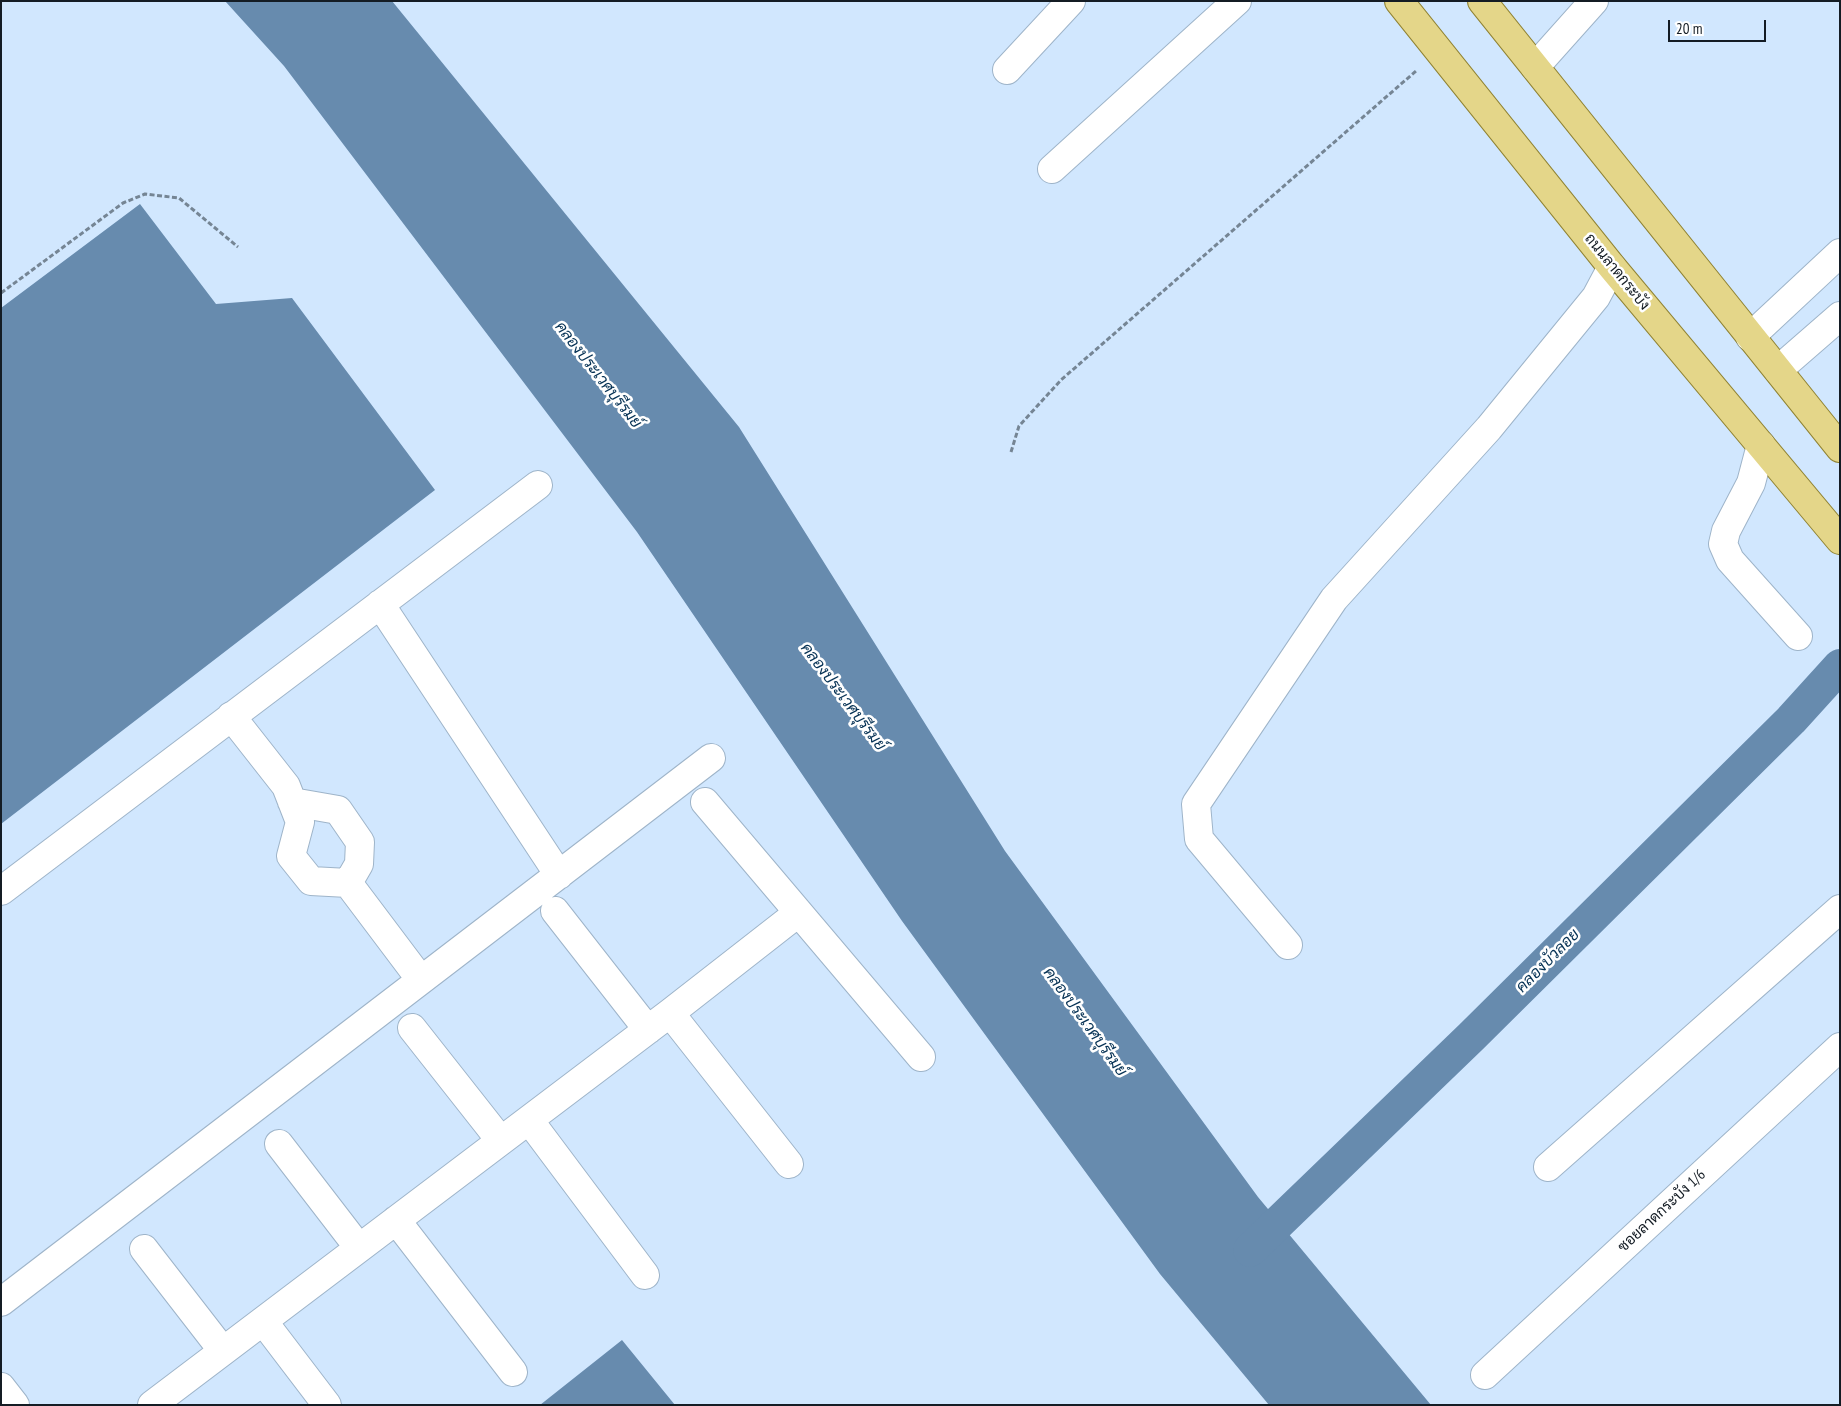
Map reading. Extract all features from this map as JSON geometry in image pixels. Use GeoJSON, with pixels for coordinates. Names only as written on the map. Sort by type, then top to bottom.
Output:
{"type":"FeatureCollection","features":[{"type":"Feature","properties":{"kind":"main road","name":"ถนนลาดกระบัง"},"geometry":{"type":"LineString","coordinates":[[1399,1],[1612,267],[1840,540]]}},
{"type":"Feature","properties":{"kind":"main road"},"geometry":{"type":"LineString","coordinates":[[1482,1],[1834,441]]}},
{"type":"Feature","properties":{"kind":"street"},"geometry":{"type":"LineString","coordinates":[[1007,70],[1071,1]]}},
{"type":"Feature","properties":{"kind":"street"},"geometry":{"type":"LineString","coordinates":[[1052,169],[1237,1]]}},
{"type":"Feature","properties":{"kind":"street"},"geometry":{"type":"LineString","coordinates":[[1535,66],[1594,1]]}},
{"type":"Feature","properties":{"kind":"street"},"geometry":{"type":"LineString","coordinates":[[1750,337],[1840,253]]}},
{"type":"Feature","properties":{"kind":"street"},"geometry":{"type":"LineString","coordinates":[[1288,945],[1199,839],[1196,804],[1334,599],[1489,428],[1596,297],[1612,267]]}},
{"type":"Feature","properties":{"kind":"street"},"geometry":{"type":"LineString","coordinates":[[1778,370],[1840,316]]}},
{"type":"Feature","properties":{"kind":"street"},"geometry":{"type":"LineString","coordinates":[[1761,445],[1751,483],[1726,531],[1723,544],[1730,560],[1798,636]]}},
{"type":"Feature","properties":{"kind":"street"},"geometry":{"type":"LineString","coordinates":[[1,891],[538,485]]}},
{"type":"Feature","properties":{"kind":"street"},"geometry":{"type":"LineString","coordinates":[[380,604],[559,875]]}},
{"type":"Feature","properties":{"kind":"street"},"geometry":{"type":"LineString","coordinates":[[231,716],[286,786],[300,822],[291,856],[310,881],[348,883]]}},
{"type":"Feature","properties":{"kind":"street"},"geometry":{"type":"LineString","coordinates":[[1,1302],[711,758]]}},
{"type":"Feature","properties":{"kind":"street"},"geometry":{"type":"LineString","coordinates":[[292,802],[338,810],[360,842],[359,864],[348,883]]}},
{"type":"Feature","properties":{"kind":"street"},"geometry":{"type":"LineString","coordinates":[[705,802],[921,1056]]}},
{"type":"Feature","properties":{"kind":"street"},"geometry":{"type":"LineString","coordinates":[[348,883],[421,980]]}},
{"type":"Feature","properties":{"kind":"street"},"geometry":{"type":"LineString","coordinates":[[1548,1167],[1840,909]]}},
{"type":"Feature","properties":{"kind":"street"},"geometry":{"type":"LineString","coordinates":[[554,911],[648,1030]]}},
{"type":"Feature","properties":{"kind":"street"},"geometry":{"type":"LineString","coordinates":[[152,1405],[648,1030],[798,913]]}},
{"type":"Feature","properties":{"kind":"street"},"geometry":{"type":"LineString","coordinates":[[670,1013],[789,1164]]}},
{"type":"Feature","properties":{"kind":"street"},"geometry":{"type":"LineString","coordinates":[[412,1028],[501,1141]]}},
{"type":"Feature","properties":{"kind":"street","name":"ซอยลาดกระบัง 1/6"},"geometry":{"type":"LineString","coordinates":[[1485,1375],[1840,1047]]}},
{"type":"Feature","properties":{"kind":"street"},"geometry":{"type":"LineString","coordinates":[[529,1120],[645,1275]]}},
{"type":"Feature","properties":{"kind":"street"},"geometry":{"type":"LineString","coordinates":[[279,1144],[360,1248]]}},
{"type":"Feature","properties":{"kind":"street"},"geometry":{"type":"LineString","coordinates":[[396,1220],[513,1372]]}},
{"type":"Feature","properties":{"kind":"street"},"geometry":{"type":"LineString","coordinates":[[144,1249],[223,1351]]}},
{"type":"Feature","properties":{"kind":"street"},"geometry":{"type":"LineString","coordinates":[[263,1321],[327,1405]]}},
{"type":"Feature","properties":{"kind":"street"},"geometry":{"type":"LineString","coordinates":[[1,1387],[15,1405]]}},
{"type":"Feature","properties":{"kind":"path"},"geometry":{"type":"LineString","coordinates":[[1011,452],[1019,426],[1061,380],[1439,50]]}},
{"type":"Feature","properties":{"kind":"path"},"geometry":{"type":"LineString","coordinates":[[1,292],[123,203],[145,194],[179,198],[238,247]]}},
{"type":"Feature","properties":{"kind":"water","name":"คลองประเวศบุรีรมย์"},"geometry":{"type":"Polygon","coordinates":[[[225,1],[392,1],[739,427],[1005,851],[1258,1197],[1431,1405],[1269,1405],[1160,1274],[902,921],[637,532],[284,66],[225,1]]]}},
{"type":"Feature","properties":{"kind":"water"},"geometry":{"type":"Polygon","coordinates":[[[140,204],[216,304],[292,298],[435,490],[1,824],[1,308],[140,204]]]}},
{"type":"Feature","properties":{"kind":"water"},"geometry":{"type":"Polygon","coordinates":[[[622,1340],[675,1405],[540,1405],[622,1340]]]}},
{"type":"Feature","properties":{"kind":"waterway","name":"คลองบัวลอย"},"geometry":{"type":"LineString","coordinates":[[1250,1250],[1471,1037],[1791,720],[1840,666]]}}]}
